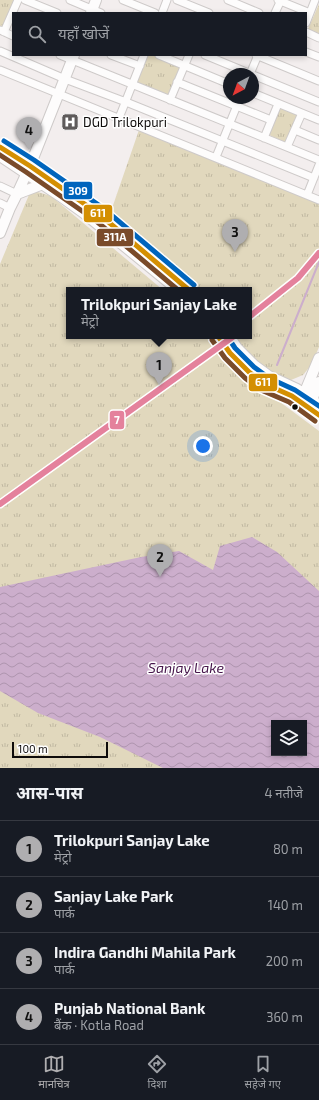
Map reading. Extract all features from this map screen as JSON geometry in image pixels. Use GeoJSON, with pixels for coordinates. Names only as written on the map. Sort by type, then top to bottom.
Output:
{"type":"FeatureCollection","features":[{"type":"Feature","properties":{"kind":"main road"},"geometry":{"type":"LineString","coordinates":[[1,227],[28,170],[73,57]]}},
{"type":"Feature","properties":{"kind":"main road"},"geometry":{"type":"LineString","coordinates":[[0,147],[43,184],[85,214],[174,287]]}},
{"type":"Feature","properties":{"kind":"main road"},"geometry":{"type":"LineString","coordinates":[[0,156],[28,170],[99,214],[185,287]]}},
{"type":"Feature","properties":{"kind":"main road"},"geometry":{"type":"LineString","coordinates":[[17,194],[43,184]]}},
{"type":"Feature","properties":{"kind":"main road"},"geometry":{"type":"LineString","coordinates":[[220,339],[230,353],[249,372],[265,384],[292,396],[310,401]]}},
{"type":"Feature","properties":{"kind":"main road"},"geometry":{"type":"LineString","coordinates":[[231,339],[237,348],[254,365],[269,376],[297,389],[310,401],[319,415]]}},
{"type":"Feature","properties":{"kind":"main road"},"geometry":{"type":"LineString","coordinates":[[310,401],[319,358]]}},
{"type":"Feature","properties":{"kind":"main road"},"geometry":{"type":"LineString","coordinates":[[310,401],[319,382]]}},
{"type":"Feature","properties":{"kind":"street"},"geometry":{"type":"LineString","coordinates":[[14,12],[18,0]]}},
{"type":"Feature","properties":{"kind":"street"},"geometry":{"type":"LineString","coordinates":[[25,0],[55,12]]}},
{"type":"Feature","properties":{"kind":"street"},"geometry":{"type":"LineString","coordinates":[[70,0],[95,9]]}},
{"type":"Feature","properties":{"kind":"street"},"geometry":{"type":"LineString","coordinates":[[123,0],[153,12]]}},
{"type":"Feature","properties":{"kind":"street"},"geometry":{"type":"LineString","coordinates":[[162,12],[167,0]]}},
{"type":"Feature","properties":{"kind":"street"},"geometry":{"type":"LineString","coordinates":[[177,0],[207,12]]}},
{"type":"Feature","properties":{"kind":"street"},"geometry":{"type":"LineString","coordinates":[[228,0],[257,12]]}},
{"type":"Feature","properties":{"kind":"street"},"geometry":{"type":"LineString","coordinates":[[275,12],[280,0],[310,13]]}},
{"type":"Feature","properties":{"kind":"street"},"geometry":{"type":"LineString","coordinates":[[307,20],[316,0]]}},
{"type":"Feature","properties":{"kind":"street"},"geometry":{"type":"LineString","coordinates":[[12,16],[2,31],[12,36]]}},
{"type":"Feature","properties":{"kind":"street"},"geometry":{"type":"LineString","coordinates":[[307,32],[319,38]]}},
{"type":"Feature","properties":{"kind":"street"},"geometry":{"type":"LineString","coordinates":[[0,51],[65,79],[314,178]]}},
{"type":"Feature","properties":{"kind":"street"},"geometry":{"type":"LineString","coordinates":[[307,52],[319,57]]}},
{"type":"Feature","properties":{"kind":"street"},"geometry":{"type":"LineString","coordinates":[[114,56],[140,66]]}},
{"type":"Feature","properties":{"kind":"street"},"geometry":{"type":"LineString","coordinates":[[119,118],[144,56]]}},
{"type":"Feature","properties":{"kind":"street"},"geometry":{"type":"LineString","coordinates":[[162,56],[223,81]]}},
{"type":"Feature","properties":{"kind":"street"},"geometry":{"type":"LineString","coordinates":[[170,100],[188,56]]}},
{"type":"Feature","properties":{"kind":"street"},"geometry":{"type":"LineString","coordinates":[[206,56],[236,68]]}},
{"type":"Feature","properties":{"kind":"street"},"geometry":{"type":"LineString","coordinates":[[253,68],[258,56]]}},
{"type":"Feature","properties":{"kind":"street"},"geometry":{"type":"LineString","coordinates":[[260,56],[319,81]]}},
{"type":"Feature","properties":{"kind":"street"},"geometry":{"type":"LineString","coordinates":[[73,57],[170,100],[319,160]]}},
{"type":"Feature","properties":{"kind":"street"},"geometry":{"type":"LineString","coordinates":[[0,70],[319,200]]}},
{"type":"Feature","properties":{"kind":"street"},"geometry":{"type":"LineString","coordinates":[[259,77],[319,102]]}},
{"type":"Feature","properties":{"kind":"street"},"geometry":{"type":"LineString","coordinates":[[178,82],[271,120]]}},
{"type":"Feature","properties":{"kind":"street"},"geometry":{"type":"LineString","coordinates":[[259,96],[319,120]]}},
{"type":"Feature","properties":{"kind":"street"},"geometry":{"type":"LineString","coordinates":[[264,138],[278,104]]}},
{"type":"Feature","properties":{"kind":"street"},"geometry":{"type":"LineString","coordinates":[[216,157],[237,106]]}},
{"type":"Feature","properties":{"kind":"street"},"geometry":{"type":"LineString","coordinates":[[287,147],[302,113]]}},
{"type":"Feature","properties":{"kind":"street"},"geometry":{"type":"LineString","coordinates":[[295,130],[319,140]]}},
{"type":"Feature","properties":{"kind":"street"},"geometry":{"type":"LineString","coordinates":[[307,195],[319,165]]}},
{"type":"Feature","properties":{"kind":"street"},"geometry":{"type":"LineString","coordinates":[[0,186],[17,194]]}},
{"type":"Feature","properties":{"kind":"street"},"geometry":{"type":"LineString","coordinates":[[0,203],[10,208]]}},
{"type":"Feature","properties":{"kind":"green space"},"geometry":{"type":"Polygon","coordinates":[[[0,0],[16,0],[4,29],[0,27],[0,0]]]}},
{"type":"Feature","properties":{"kind":"green space"},"geometry":{"type":"Polygon","coordinates":[[[319,4],[319,34],[308,29],[319,4]]]}},
{"type":"Feature","properties":{"kind":"green space"},"geometry":{"type":"Polygon","coordinates":[[[145,56],[160,56],[182,65],[169,96],[135,82],[145,56]]]}},
{"type":"Feature","properties":{"kind":"green space"},"geometry":{"type":"Polygon","coordinates":[[[279,106],[299,115],[287,143],[267,134],[279,106]]]}},
{"type":"Feature","properties":{"kind":"green space"},"geometry":{"type":"Polygon","coordinates":[[[139,130],[319,203],[319,347],[312,364],[303,375],[291,380],[281,379],[255,361],[236,339],[252,339],[252,287],[192,287],[110,214],[139,130]]]}},
{"type":"Feature","properties":{"kind":"green space"},"geometry":{"type":"Polygon","coordinates":[[[31,190],[51,196],[159,287],[66,287],[66,339],[212,339],[230,365],[319,431],[319,768],[0,768],[0,264],[31,190]]]}},
{"type":"Feature","properties":{"kind":"water","name":"Sanjay Lake"},"geometry":{"type":"Polygon","coordinates":[[[252,537],[277,552],[319,591],[319,768],[163,768],[100,737],[38,713],[0,691],[0,587],[141,557],[179,551],[213,570],[220,546],[252,537]]]}},
{"type":"Feature","properties":{"kind":"waterway"},"geometry":{"type":"LineString","coordinates":[[277,365],[319,262]]}},
{"type":"Feature","properties":{"kind":"transit line","name":"309"},"geometry":{"type":"LineString","coordinates":[[4,141],[103,208],[194,285]]}},
{"type":"Feature","properties":{"kind":"transit line","name":"611"},"geometry":{"type":"LineString","coordinates":[[0,147],[99,214],[185,287]]}},
{"type":"Feature","properties":{"kind":"transit line","name":"311A"},"geometry":{"type":"LineString","coordinates":[[0,155],[95,220],[174,287]]}},
{"type":"Feature","properties":{"kind":"transit line","name":"7"},"geometry":{"type":"LineString","coordinates":[[252,315],[298,278],[319,253]]}},
{"type":"Feature","properties":{"kind":"transit line","name":"611"},"geometry":{"type":"LineString","coordinates":[[220,339],[230,353],[249,372],[265,384],[292,396],[319,415]]}},
{"type":"Feature","properties":{"kind":"transit line","name":"309"},"geometry":{"type":"LineString","coordinates":[[229,339],[235,348],[254,367],[269,378],[295,390],[319,406]]}},
{"type":"Feature","properties":{"kind":"transit line","name":"7"},"geometry":{"type":"LineString","coordinates":[[0,504],[230,339]]}},
{"type":"Feature","properties":{"kind":"transit line","name":"311A"},"geometry":{"type":"LineString","coordinates":[[212,340],[225,358],[245,378],[261,390],[289,402],[315,421]]}},
{"type":"Feature","properties":{"kind":"place","name":"DGD Trilokpuri"},"geometry":{"type":"Point","coordinates":[70,122]}},
{"type":"Feature","properties":{"kind":"place","name":"Punjab National Bank"},"geometry":{"type":"Point","coordinates":[29,150]}},
{"type":"Feature","properties":{"kind":"place","name":"Indira Gandhi Mahila Park"},"geometry":{"type":"Point","coordinates":[235,252]}},
{"type":"Feature","properties":{"kind":"place","name":"Trilokpuri Sanjay Lake"},"geometry":{"type":"Point","coordinates":[159,385]}},
{"type":"Feature","properties":{"kind":"place","name":"Sanjay Lake Park"},"geometry":{"type":"Point","coordinates":[160,577]}}]}
